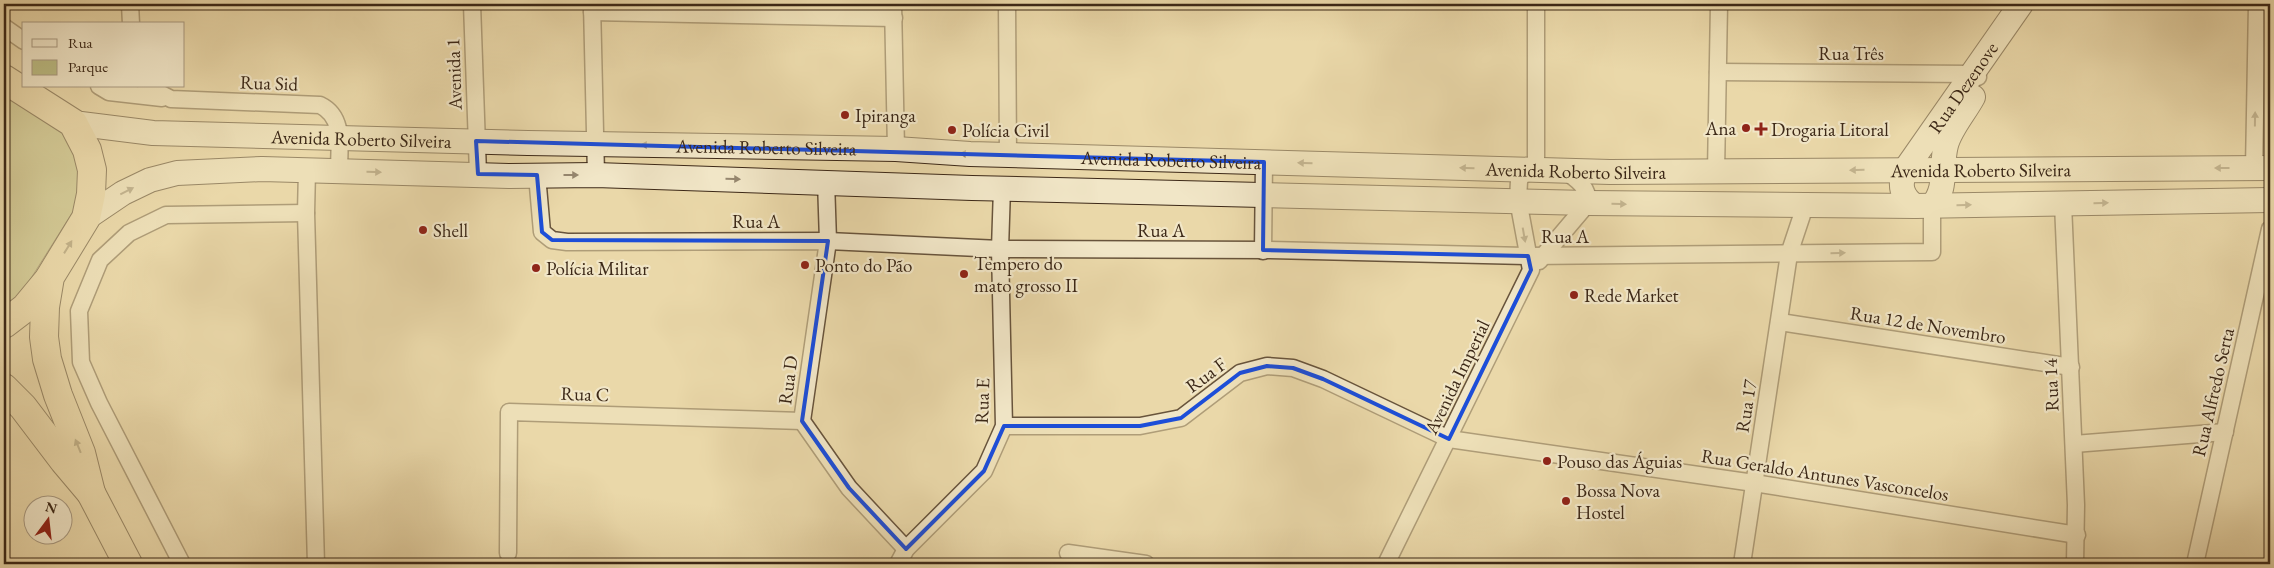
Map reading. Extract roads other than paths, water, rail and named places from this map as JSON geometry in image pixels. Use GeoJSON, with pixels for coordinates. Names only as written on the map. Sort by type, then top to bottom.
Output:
{"type":"FeatureCollection","features":[{"type":"Feature","properties":{"kind":"highway"},"geometry":{"type":"LineString","coordinates":[[4,79],[73,123],[87,150],[92,170],[92,194],[86,218],[50,277],[25,308],[4,324]]}},
{"type":"Feature","properties":{"kind":"highway"},"geometry":{"type":"LineString","coordinates":[[50,277],[45,307],[47,359],[58,395],[81,453],[92,493],[128,564]]}},
{"type":"Feature","properties":{"kind":"highway"},"geometry":{"type":"LineString","coordinates":[[4,388],[23,407],[64,461],[92,493]]}},
{"type":"Feature","properties":{"kind":"street"},"geometry":{"type":"LineString","coordinates":[[130,4],[131,22]]}},
{"type":"Feature","properties":{"kind":"street","name":"Avenida 1"},"geometry":{"type":"LineString","coordinates":[[472,4],[478,174]]}},
{"type":"Feature","properties":{"kind":"street"},"geometry":{"type":"LineString","coordinates":[[1002,188],[1000,171],[1008,155],[1007,4]]}},
{"type":"Feature","properties":{"kind":"street"},"geometry":{"type":"LineString","coordinates":[[1534,261],[1518,200],[1519,181],[1522,175],[1536,170],[1536,4]]}},
{"type":"Feature","properties":{"kind":"street"},"geometry":{"type":"LineString","coordinates":[[1716,172],[1719,4]]}},
{"type":"Feature","properties":{"kind":"street","name":"Rua Dezenove"},"geometry":{"type":"LineString","coordinates":[[1924,206],[1941,193],[1946,144],[1977,76],[2021,4]]}},
{"type":"Feature","properties":{"kind":"street","name":"Rua Dezenove"},"geometry":{"type":"LineString","coordinates":[[1905,170],[1977,76],[2039,4]]}},
{"type":"Feature","properties":{"kind":"street"},"geometry":{"type":"LineString","coordinates":[[2257,4],[2264,170]]}},
{"type":"Feature","properties":{"kind":"street"},"geometry":{"type":"LineString","coordinates":[[596,175],[592,8],[893,11],[896,149]]}},
{"type":"Feature","properties":{"kind":"street"},"geometry":{"type":"LineString","coordinates":[[4,27],[22,40]]}},
{"type":"Feature","properties":{"kind":"street","name":"Rua Três"},"geometry":{"type":"LineString","coordinates":[[1718,72],[1977,76]]}},
{"type":"Feature","properties":{"kind":"street"},"geometry":{"type":"LineString","coordinates":[[102,88],[109,92],[171,99]]}},
{"type":"Feature","properties":{"kind":"street","name":"Rua Sid"},"geometry":{"type":"LineString","coordinates":[[150,88],[171,99],[320,105],[335,116],[338,123],[339,170]]}},
{"type":"Feature","properties":{"kind":"street","name":"Avenida Roberto Silveira"},"geometry":{"type":"LineString","coordinates":[[73,123],[153,133],[476,142],[896,149],[1008,155],[1565,171],[2264,170]]}},
{"type":"Feature","properties":{"kind":"street"},"geometry":{"type":"LineString","coordinates":[[1040,156],[1048,159],[1054,167],[1055,175],[1052,183],[1045,189]]}},
{"type":"Feature","properties":{"kind":"street"},"geometry":{"type":"LineString","coordinates":[[1263,250],[1264,162]]}},
{"type":"Feature","properties":{"kind":"street"},"geometry":{"type":"LineString","coordinates":[[307,170],[306,213],[316,564]]}},
{"type":"Feature","properties":{"kind":"street","name":"Avenida Roberto Silveira"},"geometry":{"type":"LineString","coordinates":[[86,218],[123,193],[150,180],[177,173],[307,170],[596,175],[1002,188],[1588,203],[1924,206],[2270,200]]}},
{"type":"Feature","properties":{"kind":"street"},"geometry":{"type":"LineString","coordinates":[[1905,170],[1901,186],[1903,194],[1924,206]]}},
{"type":"Feature","properties":{"kind":"street"},"geometry":{"type":"LineString","coordinates":[[1565,171],[1584,186],[1588,194],[1588,203]]}},
{"type":"Feature","properties":{"kind":"street","name":"Rua A"},"geometry":{"type":"LineString","coordinates":[[537,175],[542,232],[552,240],[567,242],[828,241],[1000,248],[1263,250],[1534,261],[1932,252],[1924,206]]}},
{"type":"Feature","properties":{"kind":"street","name":"Rua D"},"geometry":{"type":"LineString","coordinates":[[826,181],[828,241],[802,421],[849,488],[906,549]]}},
{"type":"Feature","properties":{"kind":"street","name":"Rua E"},"geometry":{"type":"LineString","coordinates":[[898,564],[906,549],[984,471],[1004,426],[1000,248],[1002,188]]}},
{"type":"Feature","properties":{"kind":"street","name":"Avenida Imperial"},"geometry":{"type":"LineString","coordinates":[[1386,564],[1449,439],[1534,261],[1588,203]]}},
{"type":"Feature","properties":{"kind":"street","name":"Rua 14"},"geometry":{"type":"LineString","coordinates":[[2063,204],[2074,444],[2075,564]]}},
{"type":"Feature","properties":{"kind":"street"},"geometry":{"type":"LineString","coordinates":[[1789,254],[1805,206]]}},
{"type":"Feature","properties":{"kind":"street"},"geometry":{"type":"LineString","coordinates":[[182,564],[99,404],[81,362],[79,310],[100,260],[129,233],[166,215],[306,213]]}},
{"type":"Feature","properties":{"kind":"street","name":"Rua Alfredo Serta"},"geometry":{"type":"LineString","coordinates":[[2194,564],[2270,229]]}},
{"type":"Feature","properties":{"kind":"street","name":"Rua 17"},"geometry":{"type":"LineString","coordinates":[[1742,564],[1789,254]]}},
{"type":"Feature","properties":{"kind":"street","name":"Rua 12 de Novembro"},"geometry":{"type":"LineString","coordinates":[[1780,322],[2071,367]]}},
{"type":"Feature","properties":{"kind":"street","name":"Rua F"},"geometry":{"type":"LineString","coordinates":[[1004,426],[1140,426],[1181,418],[1240,374],[1267,366],[1293,368],[1323,379],[1449,439]]}},
{"type":"Feature","properties":{"kind":"street","name":"Rua C"},"geometry":{"type":"LineString","coordinates":[[508,552],[509,412],[802,421]]}},
{"type":"Feature","properties":{"kind":"street"},"geometry":{"type":"LineString","coordinates":[[2074,444],[2224,432]]}},
{"type":"Feature","properties":{"kind":"street","name":"Rua Geraldo Antunes Vasconcelos"},"geometry":{"type":"LineString","coordinates":[[1449,439],[1754,483],[2076,535]]}},
{"type":"Feature","properties":{"kind":"street"},"geometry":{"type":"LineString","coordinates":[[1068,553],[1146,564]]}},
{"type":"Feature","properties":{"kind":"place","name":"Ipiranga"},"geometry":{"type":"Point","coordinates":[845,115]}},
{"type":"Feature","properties":{"kind":"place","name":"Ana"},"geometry":{"type":"Point","coordinates":[1746,128]}},
{"type":"Feature","properties":{"kind":"place","name":"Drogaria Litoral"},"geometry":{"type":"Point","coordinates":[1761,129]}},
{"type":"Feature","properties":{"kind":"place","name":"Polícia Civil"},"geometry":{"type":"Point","coordinates":[952,130]}},
{"type":"Feature","properties":{"kind":"place","name":"Shell"},"geometry":{"type":"Point","coordinates":[423,230]}},
{"type":"Feature","properties":{"kind":"place","name":"Ponto do Pão"},"geometry":{"type":"Point","coordinates":[805,265]}},
{"type":"Feature","properties":{"kind":"place","name":"Polícia Militar"},"geometry":{"type":"Point","coordinates":[536,268]}},
{"type":"Feature","properties":{"kind":"place","name":"Tempero do mato grosso II"},"geometry":{"type":"Point","coordinates":[964,274]}},
{"type":"Feature","properties":{"kind":"place","name":"Rede Market"},"geometry":{"type":"Point","coordinates":[1574,295]}},
{"type":"Feature","properties":{"kind":"place","name":"Pouso das Águias"},"geometry":{"type":"Point","coordinates":[1547,461]}},
{"type":"Feature","properties":{"kind":"place","name":"Bossa Nova Hostel"},"geometry":{"type":"Point","coordinates":[1566,501]}}]}
